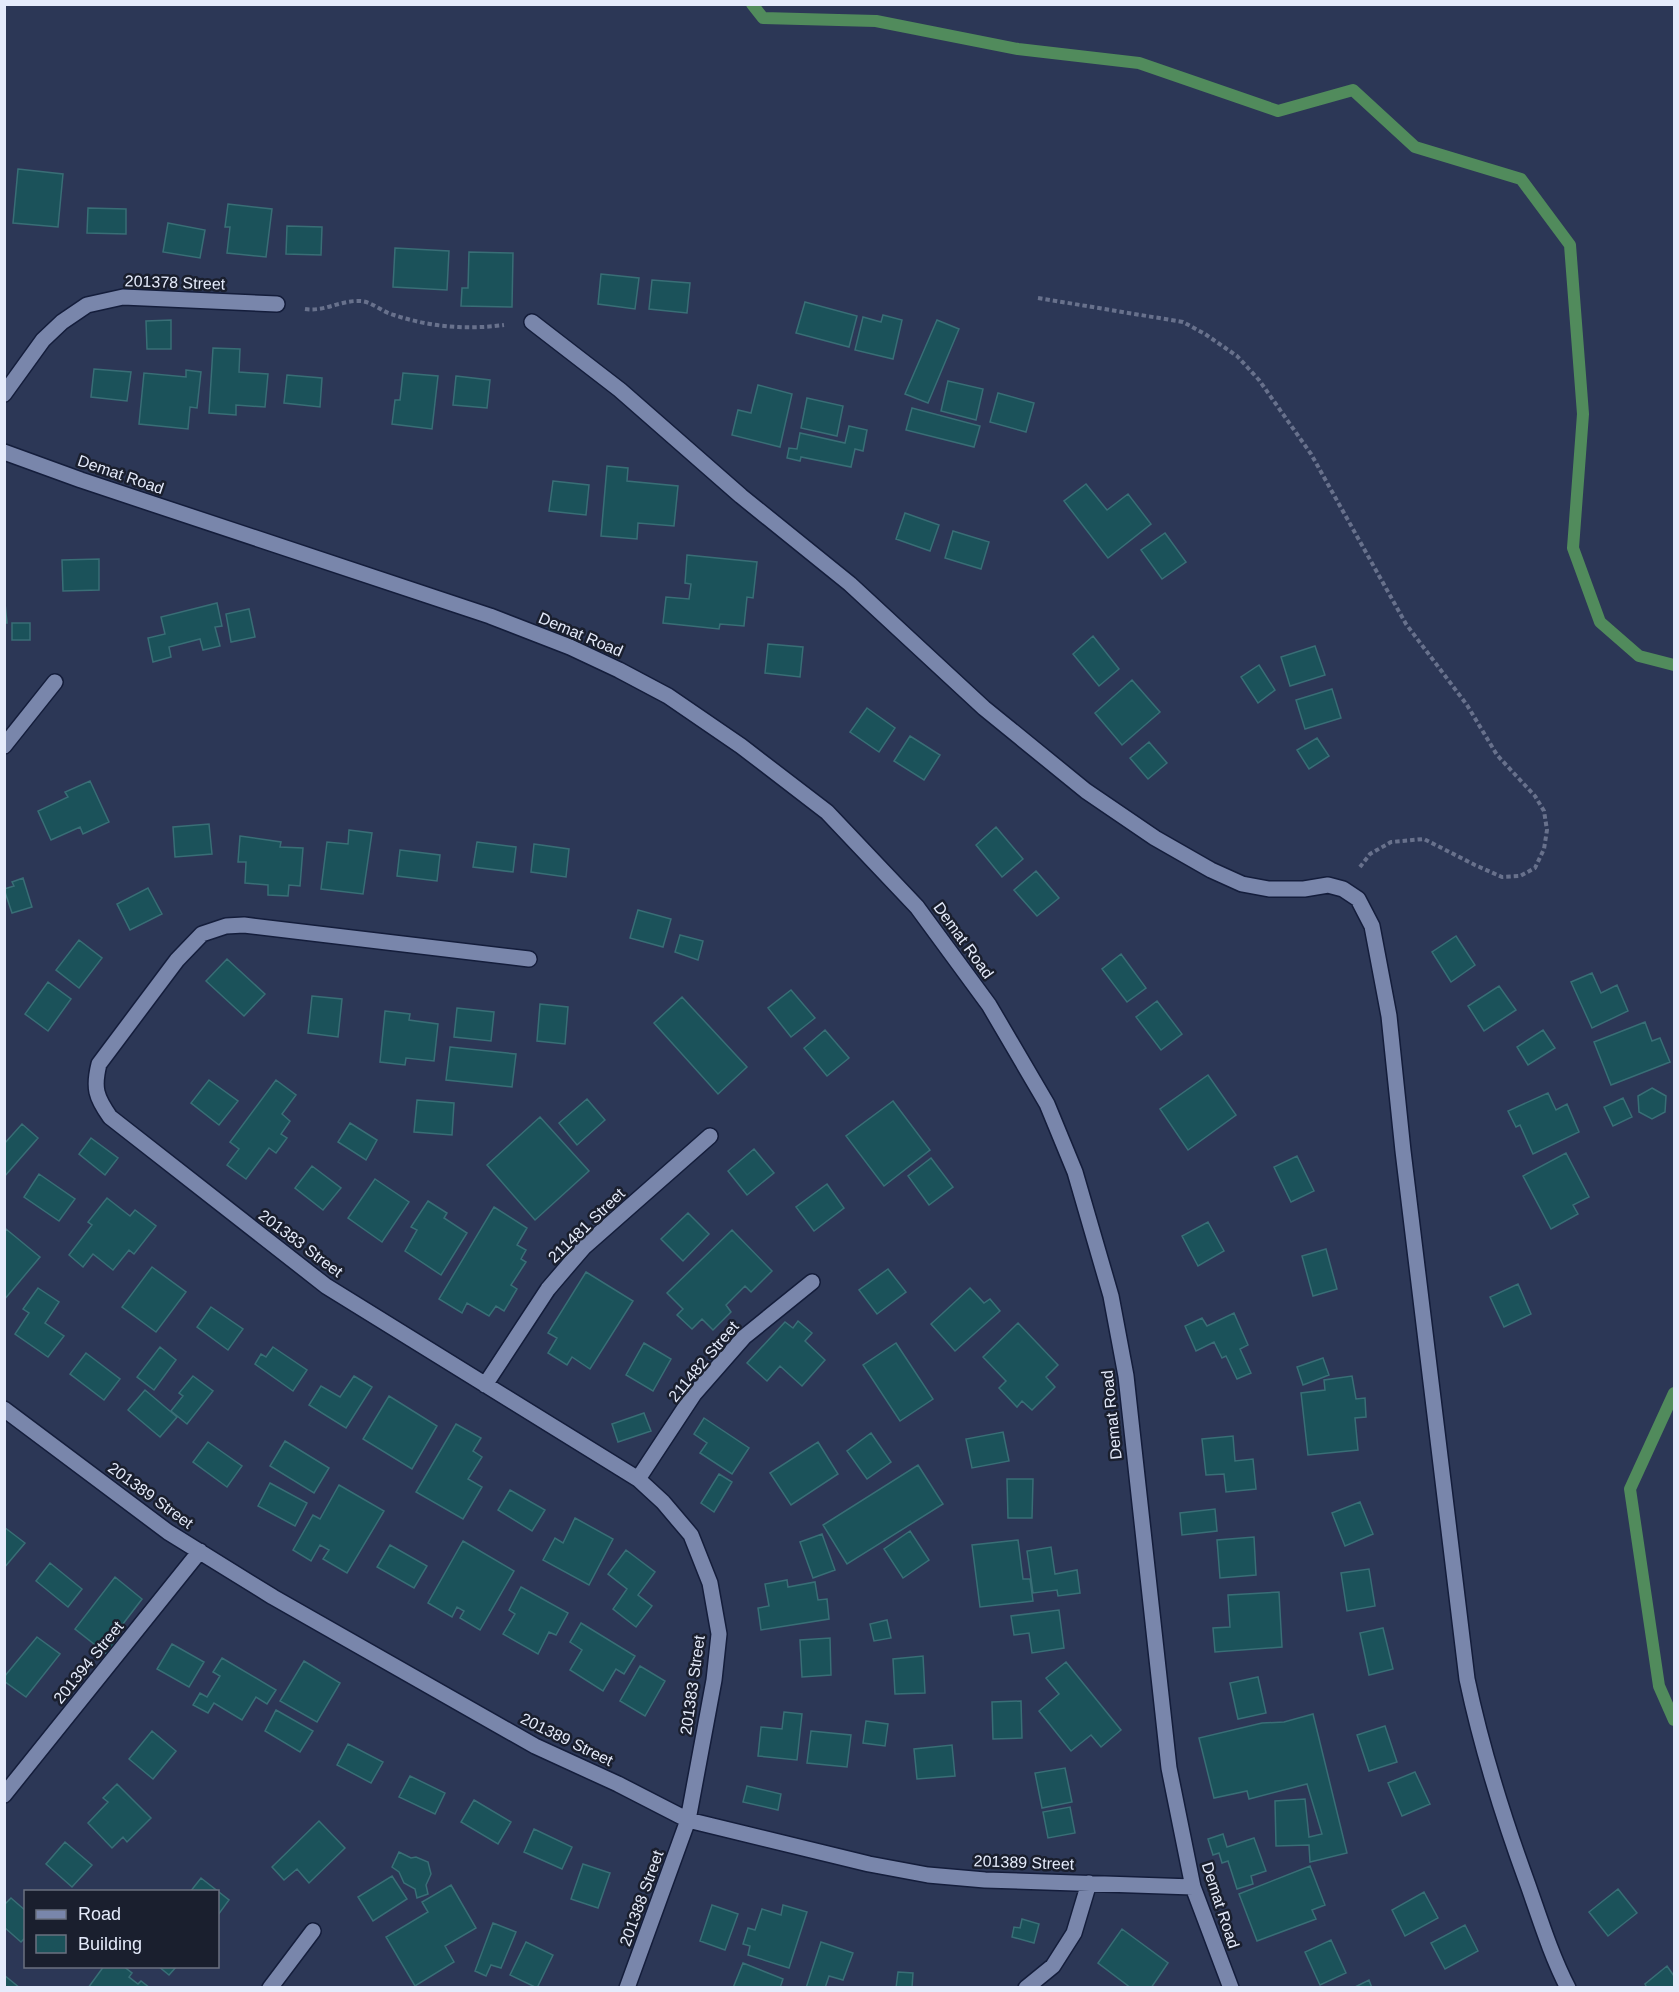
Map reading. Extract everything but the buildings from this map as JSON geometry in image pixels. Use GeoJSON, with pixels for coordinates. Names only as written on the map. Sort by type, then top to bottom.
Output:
{"type":"FeatureCollection","features":[{"type":"Feature","properties":{"kind":"street","name":"201378 Street"},"geometry":{"type":"LineString","coordinates":[[4,394],[43,340],[62,322],[87,305],[123,297],[278,304]]}},
{"type":"Feature","properties":{"kind":"street"},"geometry":{"type":"LineString","coordinates":[[532,322],[620,390],[741,496],[850,584],[984,708],[1086,791],[1155,838],[1211,870],[1242,884],[1269,889],[1304,889],[1328,885],[1343,889],[1358,899],[1372,926],[1389,1016],[1403,1151],[1467,1679],[1478,1732],[1504,1820],[1568,1988]]}},
{"type":"Feature","properties":{"kind":"street","name":"Demat Road"},"geometry":{"type":"LineString","coordinates":[[4,452],[81,480],[490,616],[570,647],[620,670],[668,696],[732,740],[827,812],[917,907],[989,1005],[1047,1104],[1075,1172],[1111,1296],[1126,1376],[1169,1768],[1193,1887],[1230,1988]]}},
{"type":"Feature","properties":{"kind":"street"},"geometry":{"type":"LineString","coordinates":[[4,746],[55,682]]}},
{"type":"Feature","properties":{"kind":"street","name":"201383 Street"},"geometry":{"type":"LineString","coordinates":[[529,959],[244,925],[226,926],[202,934],[177,960],[99,1064],[95,1081],[98,1100],[110,1118],[326,1286],[638,1479],[663,1502],[692,1535],[710,1583],[719,1634],[714,1680],[688,1820]]}},
{"type":"Feature","properties":{"kind":"street","name":"211481 Street"},"geometry":{"type":"LineString","coordinates":[[485,1385],[548,1289],[584,1247],[710,1136]]}},
{"type":"Feature","properties":{"kind":"street","name":"211482 Street"},"geometry":{"type":"LineString","coordinates":[[638,1479],[694,1395],[744,1337],[812,1282]]}},
{"type":"Feature","properties":{"kind":"street","name":"201389 Street"},"geometry":{"type":"LineString","coordinates":[[4,1409],[168,1532],[273,1597],[535,1746],[618,1784],[688,1820],[869,1864],[928,1875],[985,1880],[1193,1887]]}},
{"type":"Feature","properties":{"kind":"street","name":"201394 Street"},"geometry":{"type":"LineString","coordinates":[[4,1795],[200,1551]]}},
{"type":"Feature","properties":{"kind":"street","name":"201388 Street"},"geometry":{"type":"LineString","coordinates":[[627,1988],[688,1820]]}},
{"type":"Feature","properties":{"kind":"street"},"geometry":{"type":"LineString","coordinates":[[1026,1988],[1053,1966],[1074,1933],[1089,1883]]}},
{"type":"Feature","properties":{"kind":"street"},"geometry":{"type":"LineString","coordinates":[[270,1988],[314,1931]]}},
{"type":"Feature","properties":{"kind":"path"},"geometry":{"type":"LineString","coordinates":[[1038,298],[1183,322],[1237,356],[1259,380],[1311,454],[1406,624],[1467,705],[1497,755],[1535,796],[1544,811],[1547,830],[1544,849],[1534,868],[1520,876],[1502,876],[1424,839],[1407,839],[1391,842],[1370,854],[1343,889]]}},
{"type":"Feature","properties":{"kind":"path"},"geometry":{"type":"LineString","coordinates":[[278,304],[315,310],[362,301],[393,315],[447,327],[489,327],[532,322]]}},
{"type":"Feature","properties":{"kind":"waterway"},"geometry":{"type":"LineString","coordinates":[[752,4],[763,18],[876,21],[1018,49],[1139,63],[1278,111],[1353,90],[1415,147],[1521,179],[1570,245],[1583,414],[1573,548],[1600,622],[1639,656],[1674,665]]}},
{"type":"Feature","properties":{"kind":"waterway"},"geometry":{"type":"LineString","coordinates":[[1674,1393],[1630,1489],[1659,1686],[1674,1720]]}}]}
